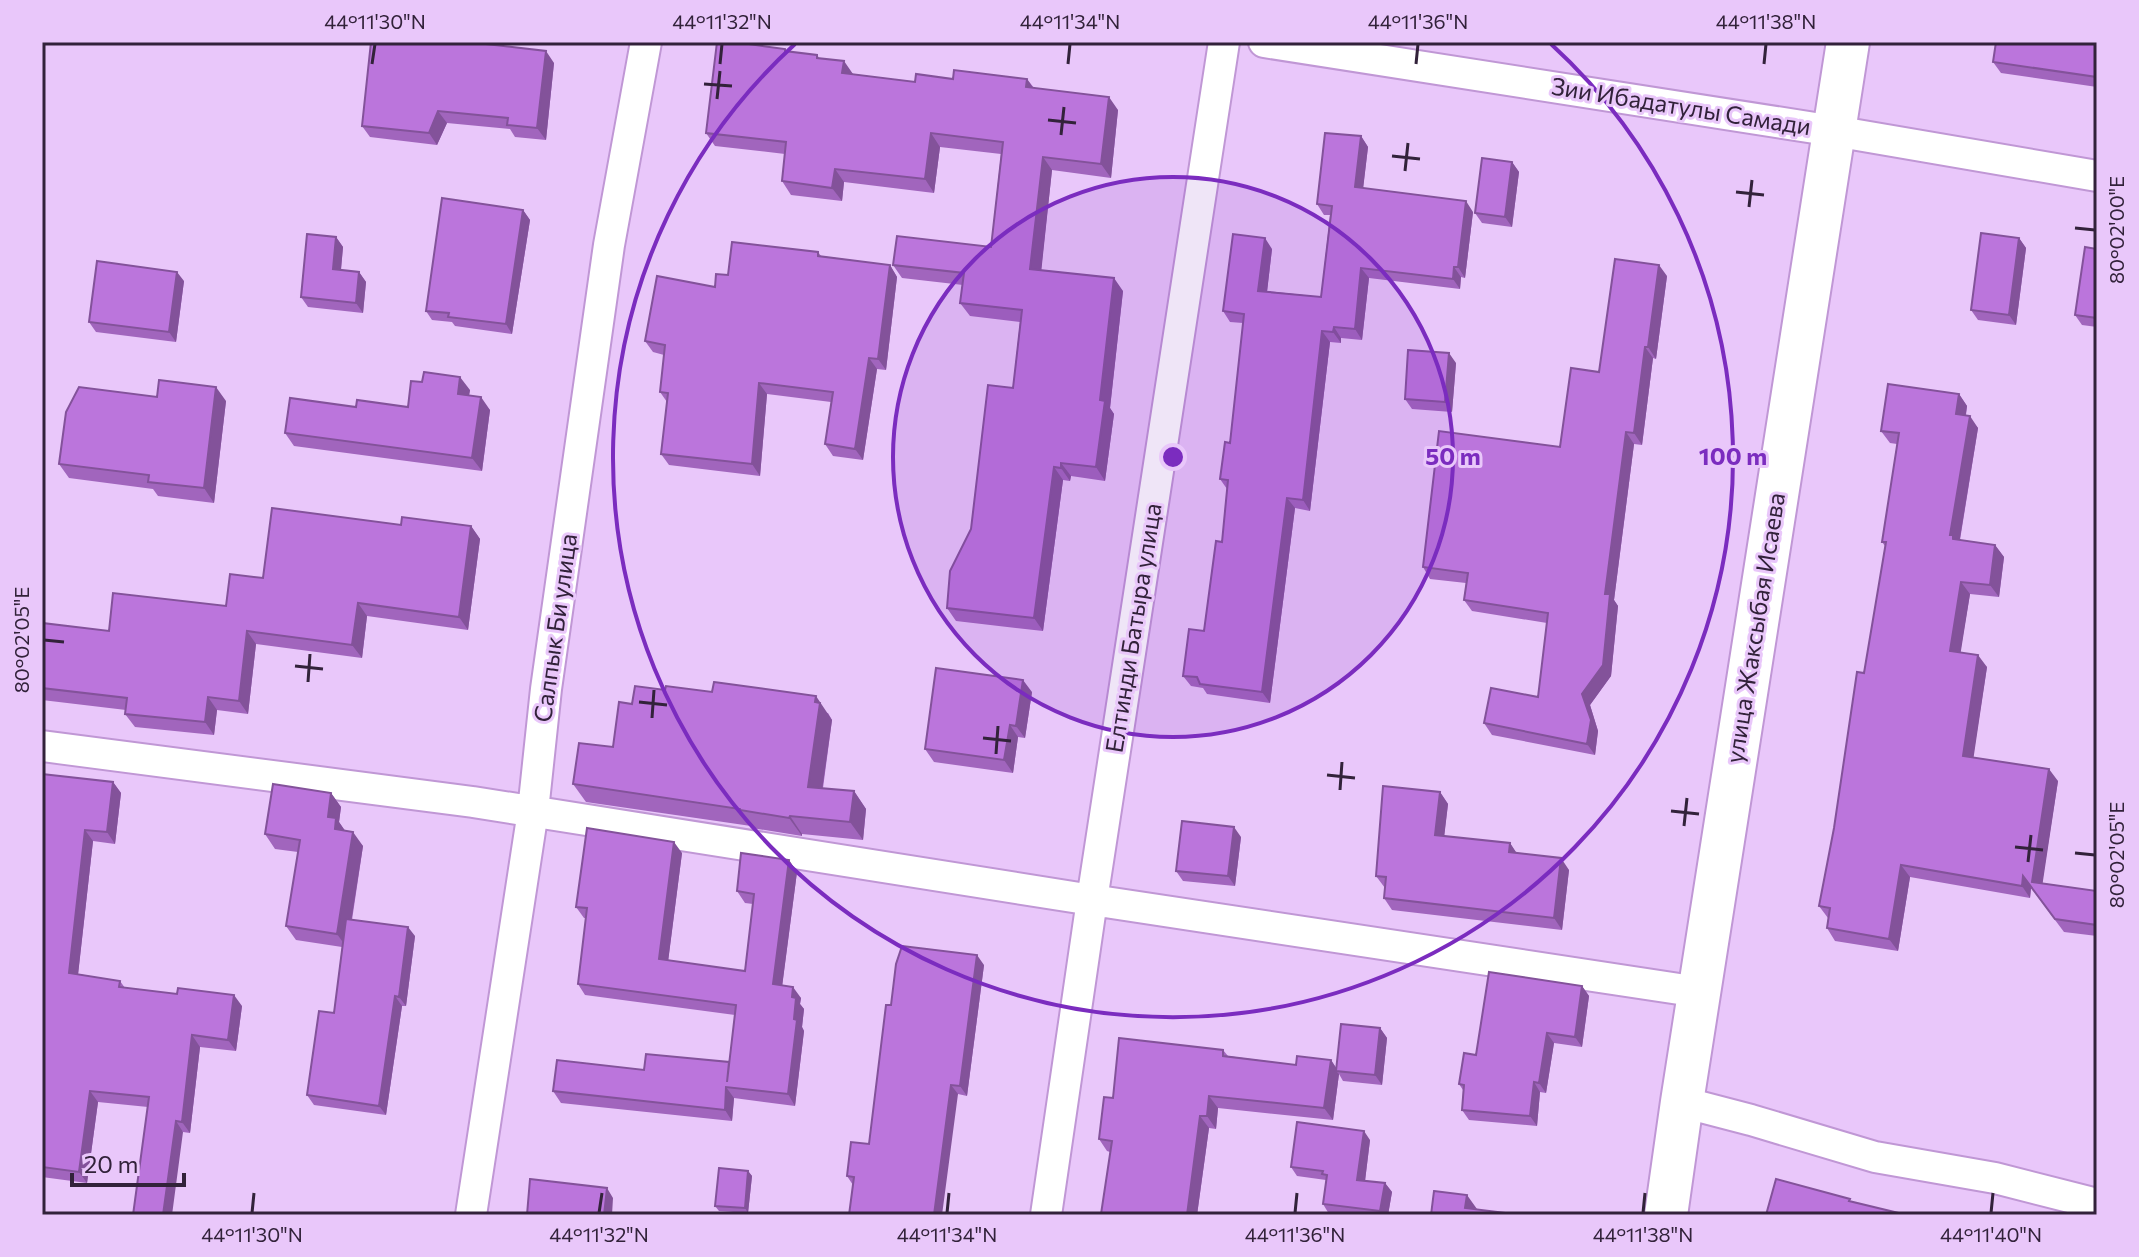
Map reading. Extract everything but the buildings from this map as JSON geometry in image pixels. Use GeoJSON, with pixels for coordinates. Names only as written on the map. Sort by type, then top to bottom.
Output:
{"type":"FeatureCollection","features":[{"type":"Feature","properties":{"kind":"street","name":"Салпык Би улица"},"geometry":{"type":"LineString","coordinates":[[471,1215],[533,811],[546,689],[609,245],[646,42]]}},
{"type":"Feature","properties":{"kind":"street","name":"Елтинди Батыра улица"},"geometry":{"type":"LineString","coordinates":[[1046,1215],[1224,42]]}},
{"type":"Feature","properties":{"kind":"street","name":"Зии Ибадатулы Самади"},"geometry":{"type":"LineString","coordinates":[[1264,42],[1834,131],[2097,176]]}},
{"type":"Feature","properties":{"kind":"street","name":"улица Жаксыбая Исаева"},"geometry":{"type":"LineString","coordinates":[[1666,1215],[1848,42]]}},
{"type":"Feature","properties":{"kind":"street"},"geometry":{"type":"LineString","coordinates":[[42,746],[533,811],[1699,992]]}},
{"type":"Feature","properties":{"kind":"street"},"geometry":{"type":"LineString","coordinates":[[1682,1102],[1875,1157],[1995,1178],[2097,1204]]}}]}
